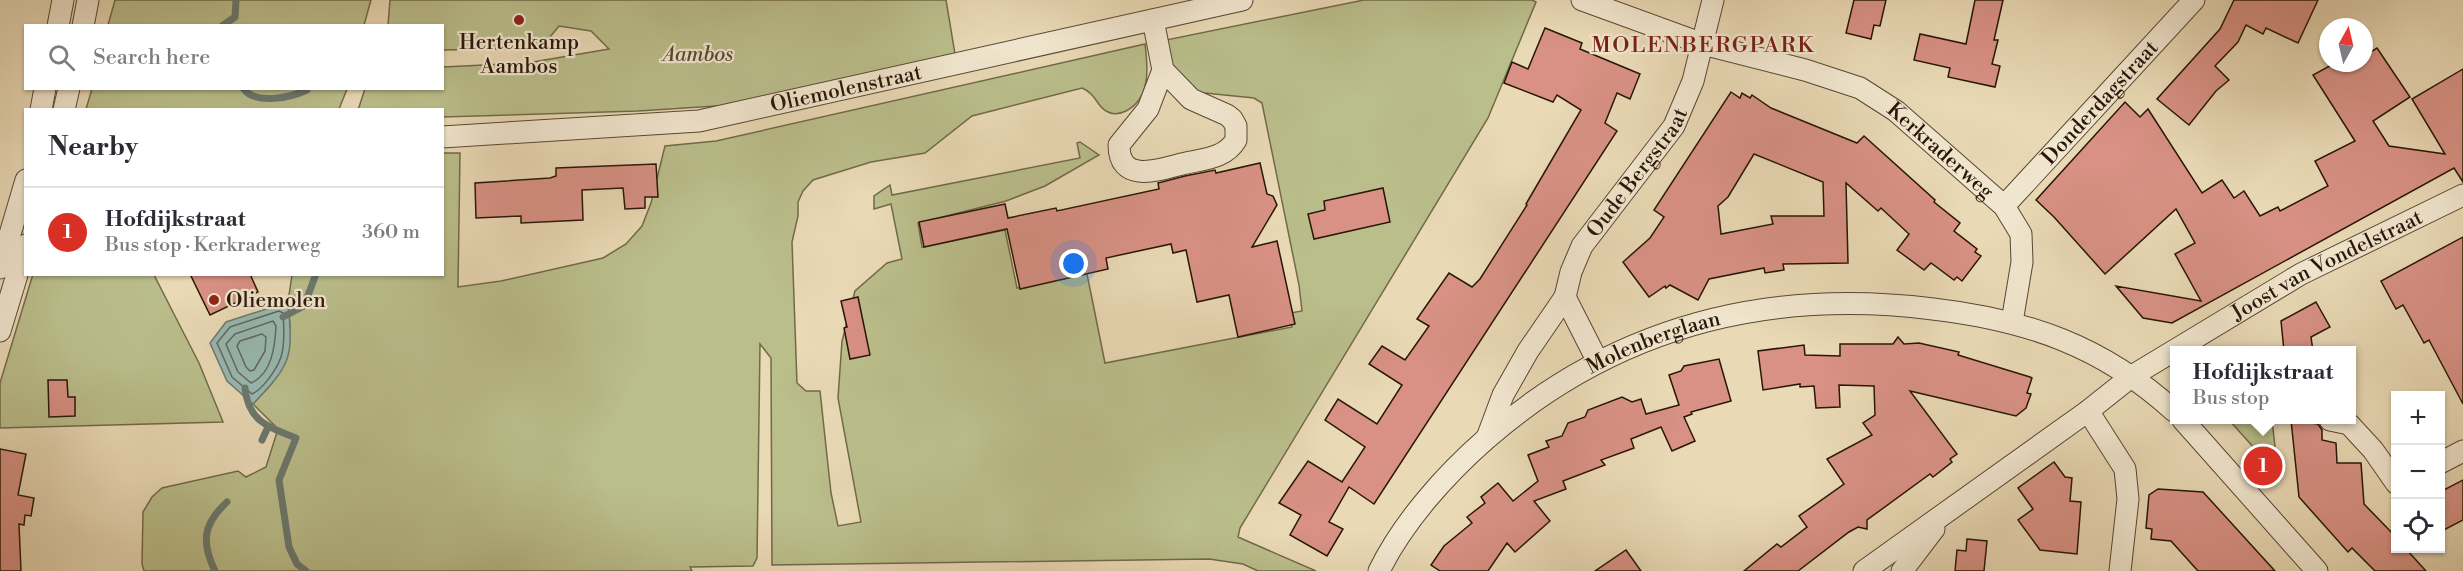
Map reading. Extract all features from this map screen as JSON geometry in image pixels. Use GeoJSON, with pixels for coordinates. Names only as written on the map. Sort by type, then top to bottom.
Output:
{"type":"FeatureCollection","features":[{"type":"Feature","properties":{"kind":"street"},"geometry":{"type":"LineString","coordinates":[[58,24],[63,0]]}},
{"type":"Feature","properties":{"kind":"street"},"geometry":{"type":"LineString","coordinates":[[83,24],[88,0]]}},
{"type":"Feature","properties":{"kind":"street","name":"Oliemolenstraat"},"geometry":{"type":"LineString","coordinates":[[444,137],[699,121],[1242,0]]}},
{"type":"Feature","properties":{"kind":"street","name":"Kerkraderweg"},"geometry":{"type":"LineString","coordinates":[[1582,0],[1703,44],[1805,70],[1860,88],[1896,111],[2004,206],[2021,234],[2022,262],[2012,322]]}},
{"type":"Feature","properties":{"kind":"street","name":"Oude Bergstraat"},"geometry":{"type":"LineString","coordinates":[[1487,439],[1503,396],[1528,351],[1565,297],[1570,272],[1582,246],[1674,126],[1693,81],[1713,0]]}},
{"type":"Feature","properties":{"kind":"street","name":"Donderdagstraat"},"geometry":{"type":"LineString","coordinates":[[2004,206],[2194,0]]}},
{"type":"Feature","properties":{"kind":"street"},"geometry":{"type":"LineString","coordinates":[[1153,20],[1163,70],[1148,109],[1119,145],[1122,159],[1126,166],[1132,169],[1153,171],[1214,157],[1227,151],[1236,140],[1236,126],[1232,119],[1191,99],[1163,70]]}},
{"type":"Feature","properties":{"kind":"street"},"geometry":{"type":"LineString","coordinates":[[41,108],[45,90]]}},
{"type":"Feature","properties":{"kind":"street"},"geometry":{"type":"LineString","coordinates":[[64,108],[69,90]]}},
{"type":"Feature","properties":{"kind":"street"},"geometry":{"type":"LineString","coordinates":[[0,268],[24,187]]}},
{"type":"Feature","properties":{"kind":"street","name":"Joost van Vondelstraat"},"geometry":{"type":"LineString","coordinates":[[2182,346],[2301,274],[2463,195]]}},
{"type":"Feature","properties":{"kind":"street"},"geometry":{"type":"LineString","coordinates":[[0,331],[24,252]]}},
{"type":"Feature","properties":{"kind":"street"},"geometry":{"type":"LineString","coordinates":[[1565,297],[1598,362]]}},
{"type":"Feature","properties":{"kind":"street","name":"Molenberglaan"},"geometry":{"type":"LineString","coordinates":[[1379,571],[1389,552],[1436,490],[1468,455],[1533,402],[1598,362],[1653,338],[1689,325],[1761,309],[1801,304],[1864,302],[1907,305],[1968,313],[2012,322]]}},
{"type":"Feature","properties":{"kind":"street"},"geometry":{"type":"LineString","coordinates":[[2012,322],[2041,330],[2086,349],[2132,376],[2170,407]]}},
{"type":"Feature","properties":{"kind":"street","name":"Joost van Vondelstraat"},"geometry":{"type":"LineString","coordinates":[[1864,571],[2088,411],[2132,376],[2170,353]]}},
{"type":"Feature","properties":{"kind":"street"},"geometry":{"type":"LineString","coordinates":[[2088,411],[2125,469],[2128,499],[2120,571]]}},
{"type":"Feature","properties":{"kind":"street"},"geometry":{"type":"LineString","coordinates":[[2187,424],[2317,571]]}},
{"type":"Feature","properties":{"kind":"street"},"geometry":{"type":"LineString","coordinates":[[2341,424],[2373,450],[2391,476]]}},
{"type":"Feature","properties":{"kind":"street"},"geometry":{"type":"LineString","coordinates":[[2445,461],[2463,451]]}},
{"type":"Feature","properties":{"kind":"street"},"geometry":{"type":"LineString","coordinates":[[1902,571],[1947,512]]}},
{"type":"Feature","properties":{"kind":"green space"},"geometry":{"type":"Polygon","coordinates":[[[115,0],[371,0],[364,24],[108,24],[115,0]]]}},
{"type":"Feature","properties":{"kind":"green space","name":"Aambos"},"geometry":{"type":"Polygon","coordinates":[[[390,0],[946,0],[955,54],[747,104],[638,111],[444,117],[444,108],[359,108],[365,90],[444,90],[444,67],[527,63],[609,49],[591,31],[559,26],[541,48],[444,50],[444,24],[388,24],[390,0]]]}},
{"type":"Feature","properties":{"kind":"green space"},"geometry":{"type":"Polygon","coordinates":[[[1364,0],[1532,0],[1536,2],[1488,118],[1240,528],[1238,537],[1316,571],[1258,571],[1243,564],[1209,559],[772,565],[771,358],[760,344],[757,558],[753,566],[690,567],[692,571],[144,571],[142,564],[143,512],[152,497],[162,488],[238,471],[246,477],[266,467],[278,429],[253,404],[272,383],[290,326],[288,302],[292,276],[444,276],[444,153],[460,153],[458,287],[501,281],[603,258],[626,244],[642,226],[651,203],[665,146],[716,141],[1145,44],[1147,72],[1144,90],[1134,105],[1124,112],[1115,114],[1104,110],[1091,94],[1082,88],[972,116],[925,153],[871,162],[813,180],[803,191],[798,202],[798,216],[792,242],[797,383],[806,391],[820,391],[831,493],[838,526],[861,522],[838,398],[842,341],[855,291],[887,263],[902,259],[891,204],[874,209],[874,196],[890,185],[892,195],[1080,158],[1077,143],[1080,142],[1099,155],[1045,186],[1006,201],[918,223],[922,247],[1005,230],[1017,288],[1087,274],[1105,363],[1292,327],[1290,313],[1302,311],[1299,285],[1262,103],[1254,98],[1195,92],[1170,73],[1166,40],[1364,0]]]}},
{"type":"Feature","properties":{"kind":"green space"},"geometry":{"type":"Polygon","coordinates":[[[91,90],[347,90],[339,108],[86,108],[91,90]]]}},
{"type":"Feature","properties":{"kind":"green space"},"geometry":{"type":"Polygon","coordinates":[[[32,276],[155,276],[199,363],[223,422],[0,428],[0,383],[32,276]]]}},
{"type":"Feature","properties":{"kind":"green space"},"geometry":{"type":"Polygon","coordinates":[[[2233,424],[2272,424],[2275,447],[2268,453],[2256,450],[2233,424]]]}},
{"type":"Feature","properties":{"kind":"water"},"geometry":{"type":"Polygon","coordinates":[[[288,302],[290,338],[287,359],[277,377],[253,404],[227,381],[210,343],[226,322],[288,302]]]}},
{"type":"Feature","properties":{"kind":"building"},"geometry":{"type":"Polygon","coordinates":[[[1854,0],[1886,0],[1880,26],[1874,25],[1871,39],[1846,33],[1854,0]]]}},
{"type":"Feature","properties":{"kind":"building"},"geometry":{"type":"Polygon","coordinates":[[[1975,0],[2003,0],[1994,40],[1998,40],[1992,64],[2000,66],[1995,87],[1948,77],[1950,68],[1914,60],[1920,34],[1966,44],[1975,0]]]}},
{"type":"Feature","properties":{"kind":"building"},"geometry":{"type":"Polygon","coordinates":[[[2234,0],[2318,0],[2298,43],[2266,28],[2263,34],[2246,25],[2238,42],[2215,66],[2229,80],[2216,91],[2189,125],[2157,99],[2220,29],[2234,0]]]}},
{"type":"Feature","properties":{"kind":"building"},"geometry":{"type":"Polygon","coordinates":[[[1545,28],[1582,43],[1580,49],[1640,74],[1630,99],[1617,93],[1605,123],[1617,131],[1374,504],[1349,487],[1329,522],[1343,529],[1327,556],[1290,535],[1301,515],[1279,503],[1308,461],[1342,482],[1365,447],[1325,420],[1338,399],[1377,424],[1402,385],[1369,364],[1382,346],[1405,360],[1429,326],[1417,319],[1449,273],[1472,287],[1480,279],[1527,205],[1581,110],[1557,95],[1553,102],[1504,83],[1512,62],[1528,69],[1545,28]]]}},
{"type":"Feature","properties":{"kind":"building"},"geometry":{"type":"Polygon","coordinates":[[[2377,48],[2410,97],[2373,121],[2389,146],[2445,154],[2412,99],[2463,69],[2463,182],[2454,168],[2172,323],[2143,318],[2116,286],[2201,301],[2175,254],[2195,243],[2176,209],[2105,274],[2036,200],[2125,102],[2140,117],[2148,109],[2202,193],[2222,180],[2234,198],[2244,191],[2260,216],[2278,207],[2280,211],[2328,186],[2315,161],[2355,141],[2313,75],[2319,72],[2373,72],[2373,50],[2377,48]]]}},
{"type":"Feature","properties":{"kind":"building"},"geometry":{"type":"Polygon","coordinates":[[[1731,92],[1740,98],[1742,93],[1750,98],[1752,95],[1771,108],[1857,143],[1864,136],[1935,200],[1934,202],[1960,223],[1954,231],[1977,249],[1975,252],[1981,256],[1962,281],[1957,277],[1954,280],[1931,263],[1924,270],[1897,250],[1909,234],[1881,208],[1878,211],[1846,183],[1848,263],[1783,264],[1784,270],[1765,273],[1764,268],[1709,279],[1698,300],[1670,285],[1649,297],[1623,262],[1650,238],[1664,217],[1654,210],[1731,92]],[[1754,154],[1728,197],[1718,206],[1721,234],[1773,224],[1771,216],[1824,216],[1823,182],[1754,154]]]}},
{"type":"Feature","properties":{"kind":"building"},"geometry":{"type":"Polygon","coordinates":[[[1260,163],[1267,194],[1273,196],[1277,205],[1252,247],[1277,241],[1295,324],[1238,337],[1229,295],[1197,302],[1186,250],[1173,253],[1171,244],[1106,258],[1108,269],[1020,289],[1007,229],[924,247],[919,222],[1005,204],[1008,218],[1056,208],[1057,211],[1159,189],[1158,183],[1185,176],[1215,170],[1216,173],[1260,163]]]}},
{"type":"Feature","properties":{"kind":"building"},"geometry":{"type":"Polygon","coordinates":[[[656,164],[658,197],[645,197],[645,208],[625,209],[623,188],[582,190],[583,220],[521,223],[521,216],[476,218],[475,183],[550,178],[556,176],[556,168],[656,164]]]}},
{"type":"Feature","properties":{"kind":"building"},"geometry":{"type":"Polygon","coordinates":[[[1383,188],[1390,222],[1314,239],[1308,214],[1325,210],[1324,201],[1383,188]]]}},
{"type":"Feature","properties":{"kind":"building"},"geometry":{"type":"Polygon","coordinates":[[[2463,237],[2463,404],[2429,340],[2424,343],[2403,305],[2396,309],[2381,281],[2463,237]]]}},
{"type":"Feature","properties":{"kind":"building"},"geometry":{"type":"Polygon","coordinates":[[[191,276],[251,276],[258,292],[210,315],[191,276]]]}},
{"type":"Feature","properties":{"kind":"building"},"geometry":{"type":"Polygon","coordinates":[[[858,297],[870,355],[850,359],[844,328],[847,327],[841,301],[858,297]]]}},
{"type":"Feature","properties":{"kind":"building"},"geometry":{"type":"Polygon","coordinates":[[[2316,302],[2330,327],[2311,337],[2312,346],[2284,346],[2281,321],[2316,302]]]}},
{"type":"Feature","properties":{"kind":"building"},"geometry":{"type":"Polygon","coordinates":[[[1898,337],[1904,344],[1919,343],[1959,352],[1958,355],[2032,378],[2027,393],[2031,394],[2026,408],[2016,416],[1910,391],[1957,454],[1950,459],[1952,462],[1933,477],[1930,474],[1867,520],[1867,529],[1858,527],[1849,532],[1798,571],[1744,571],[1777,544],[1781,547],[1807,527],[1799,516],[1844,484],[1827,459],[1872,435],[1863,423],[1875,415],[1874,386],[1839,385],[1840,407],[1816,408],[1814,386],[1800,387],[1800,384],[1763,390],[1758,351],[1804,345],[1805,355],[1840,356],[1840,344],[1893,344],[1898,337]]]}},
{"type":"Feature","properties":{"kind":"building"},"geometry":{"type":"Polygon","coordinates":[[[1719,359],[1731,401],[1691,412],[1692,414],[1684,417],[1695,441],[1672,451],[1661,427],[1631,439],[1634,448],[1601,460],[1605,465],[1563,481],[1566,489],[1534,501],[1550,521],[1515,552],[1507,543],[1488,571],[1440,571],[1431,565],[1444,546],[1472,523],[1467,517],[1485,503],[1481,497],[1498,483],[1513,501],[1538,481],[1528,455],[1549,447],[1546,441],[1562,436],[1568,423],[1585,417],[1588,410],[1622,397],[1632,402],[1641,399],[1646,414],[1679,405],[1669,375],[1681,371],[1684,366],[1719,359]]]}},
{"type":"Feature","properties":{"kind":"building"},"geometry":{"type":"Polygon","coordinates":[[[48,380],[67,380],[68,397],[75,397],[75,416],[49,417],[48,380]]]}},
{"type":"Feature","properties":{"kind":"building"},"geometry":{"type":"Polygon","coordinates":[[[2291,424],[2318,424],[2322,430],[2322,440],[2336,443],[2337,463],[2361,463],[2364,504],[2391,532],[2391,553],[2410,553],[2426,571],[2375,571],[2352,548],[2348,552],[2299,497],[2291,424]]]}},
{"type":"Feature","properties":{"kind":"building"},"geometry":{"type":"Polygon","coordinates":[[[0,449],[26,454],[18,495],[34,498],[31,516],[25,515],[24,525],[19,524],[21,571],[0,571],[0,449]]]}},
{"type":"Feature","properties":{"kind":"building"},"geometry":{"type":"Polygon","coordinates":[[[2054,462],[2065,477],[2072,478],[2070,501],[2081,502],[2077,554],[2040,550],[2018,520],[2033,509],[2018,488],[2054,462]]]}},
{"type":"Feature","properties":{"kind":"building"},"geometry":{"type":"Polygon","coordinates":[[[2463,480],[2463,520],[2445,529],[2445,499],[2445,489],[2463,480]]]}},
{"type":"Feature","properties":{"kind":"building"},"geometry":{"type":"Polygon","coordinates":[[[2158,489],[2203,492],[2275,571],[2198,571],[2171,541],[2151,539],[2152,529],[2146,528],[2149,495],[2158,489]]]}},
{"type":"Feature","properties":{"kind":"building"},"geometry":{"type":"Polygon","coordinates":[[[1967,539],[1987,541],[1984,571],[1955,571],[1957,550],[1966,551],[1967,539]]]}},
{"type":"Feature","properties":{"kind":"building"},"geometry":{"type":"Polygon","coordinates":[[[1626,550],[1641,571],[1595,571],[1626,550]]]}},
{"type":"Feature","properties":{"kind":"waterway"},"geometry":{"type":"LineString","coordinates":[[225,24],[235,17],[236,0]]}},
{"type":"Feature","properties":{"kind":"waterway"},"geometry":{"type":"LineString","coordinates":[[245,90],[256,97],[265,98],[283,97],[307,90]]}},
{"type":"Feature","properties":{"kind":"waterway"},"geometry":{"type":"LineString","coordinates":[[283,317],[304,306],[315,276]]}},
{"type":"Feature","properties":{"kind":"waterway"},"geometry":{"type":"LineString","coordinates":[[245,388],[250,408],[261,421],[296,438],[279,480],[289,547],[297,564],[306,571]]}},
{"type":"Feature","properties":{"kind":"waterway"},"geometry":{"type":"LineString","coordinates":[[262,440],[268,427]]}},
{"type":"Feature","properties":{"kind":"waterway"},"geometry":{"type":"LineString","coordinates":[[215,571],[206,542],[207,534],[213,518],[227,502]]}},
{"type":"Feature","properties":{"kind":"place","name":"Hertenkamp Aambos"},"geometry":{"type":"Point","coordinates":[519,20]}},
{"type":"Feature","properties":{"kind":"place","name":"Oliemolen"},"geometry":{"type":"Point","coordinates":[214,300]}},
{"type":"Feature","properties":{"kind":"place","name":"Hofdijkstraat"},"geometry":{"type":"Point","coordinates":[2263,466]}},
{"type":"Feature","properties":{"kind":"district","name":"MOLENBERGPARK"},"geometry":{"type":"Point","coordinates":[1703,44]}}]}
